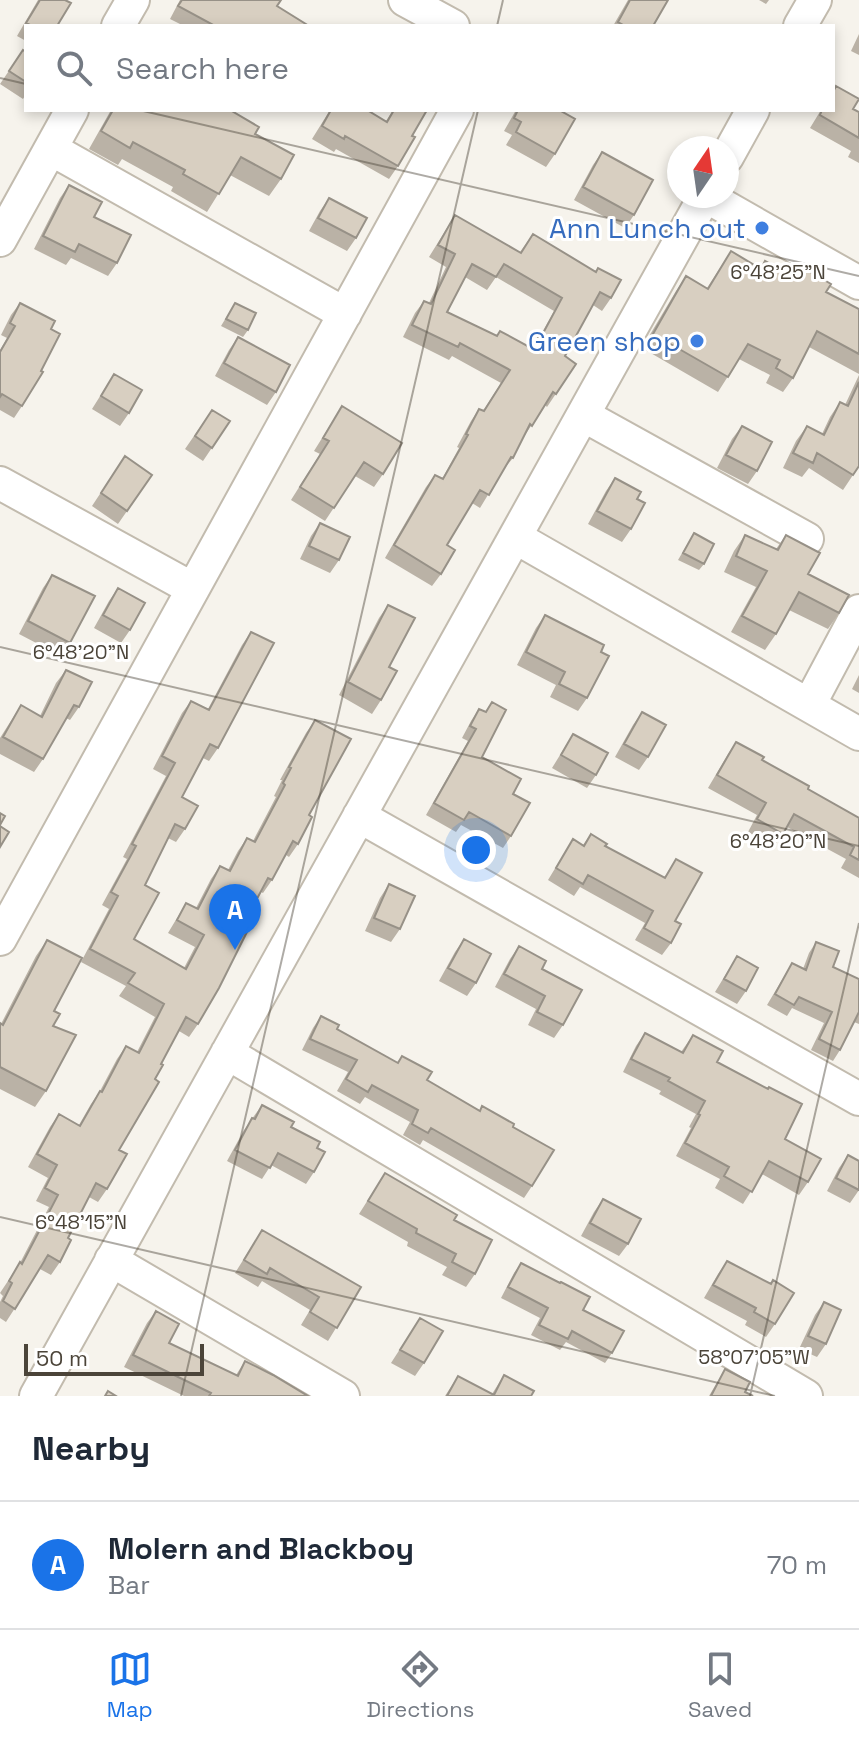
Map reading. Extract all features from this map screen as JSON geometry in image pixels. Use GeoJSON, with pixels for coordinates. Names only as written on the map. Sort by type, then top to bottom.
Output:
{"type":"FeatureCollection","features":[{"type":"Feature","properties":{"kind":"street"},"geometry":{"type":"LineString","coordinates":[[119,24],[133,0]]}},
{"type":"Feature","properties":{"kind":"street"},"geometry":{"type":"LineString","coordinates":[[405,0],[449,24]]}},
{"type":"Feature","properties":{"kind":"street"},"geometry":{"type":"LineString","coordinates":[[801,24],[815,0]]}},
{"type":"Feature","properties":{"kind":"street"},"geometry":{"type":"LineString","coordinates":[[0,240],[71,112]]}},
{"type":"Feature","properties":{"kind":"street"},"geometry":{"type":"LineString","coordinates":[[0,939],[456,112]]}},
{"type":"Feature","properties":{"kind":"street"},"geometry":{"type":"LineString","coordinates":[[739,136],[752,112]]}},
{"type":"Feature","properties":{"kind":"street"},"geometry":{"type":"LineString","coordinates":[[51,149],[345,314]]}},
{"type":"Feature","properties":{"kind":"street"},"geometry":{"type":"LineString","coordinates":[[36,1396],[699,208]]}},
{"type":"Feature","properties":{"kind":"street"},"geometry":{"type":"LineString","coordinates":[[727,208],[859,283]]}},
{"type":"Feature","properties":{"kind":"street"},"geometry":{"type":"LineString","coordinates":[[583,415],[807,539]]}},
{"type":"Feature","properties":{"kind":"street"},"geometry":{"type":"LineString","coordinates":[[0,483],[193,589]]}},
{"type":"Feature","properties":{"kind":"street"},"geometry":{"type":"LineString","coordinates":[[515,537],[859,734]]}},
{"type":"Feature","properties":{"kind":"street"},"geometry":{"type":"LineString","coordinates":[[809,705],[859,611]]}},
{"type":"Feature","properties":{"kind":"street"},"geometry":{"type":"LineString","coordinates":[[359,816],[859,1099]]}},
{"type":"Feature","properties":{"kind":"street"},"geometry":{"type":"LineString","coordinates":[[227,1053],[806,1396]]}},
{"type":"Feature","properties":{"kind":"street"},"geometry":{"type":"LineString","coordinates":[[111,1260],[343,1396]]}},
{"type":"Feature","properties":{"kind":"building"},"geometry":{"type":"Polygon","coordinates":[[[40,0],[65,0],[71,3],[58,24],[26,23],[40,0]]]}},
{"type":"Feature","properties":{"kind":"building"},"geometry":{"type":"Polygon","coordinates":[[[182,0],[281,0],[277,6],[306,24],[211,24],[178,6],[182,0]]]}},
{"type":"Feature","properties":{"kind":"building"},"geometry":{"type":"Polygon","coordinates":[[[630,0],[668,0],[654,24],[618,22],[630,0]]]}},
{"type":"Feature","properties":{"kind":"building"},"geometry":{"type":"Polygon","coordinates":[[[23,50],[24,51],[24,81],[9,71],[23,50]]]}},
{"type":"Feature","properties":{"kind":"building"},"geometry":{"type":"Polygon","coordinates":[[[835,88],[859,99],[853,109],[859,112],[859,138],[820,115],[821,112],[835,112],[835,88]]]}},
{"type":"Feature","properties":{"kind":"building"},"geometry":{"type":"Polygon","coordinates":[[[112,112],[233,112],[259,127],[255,134],[294,155],[281,179],[241,157],[219,194],[183,174],[185,170],[133,142],[130,148],[101,131],[112,112]]]}},
{"type":"Feature","properties":{"kind":"building"},"geometry":{"type":"Polygon","coordinates":[[[330,112],[370,112],[387,122],[393,112],[426,112],[398,166],[322,126],[330,112]]]}},
{"type":"Feature","properties":{"kind":"building"},"geometry":{"type":"Polygon","coordinates":[[[517,112],[563,112],[575,119],[555,154],[516,132],[521,122],[514,118],[517,112]]]}},
{"type":"Feature","properties":{"kind":"building"},"geometry":{"type":"Polygon","coordinates":[[[602,152],[653,180],[634,215],[583,187],[602,152]]]}},
{"type":"Feature","properties":{"kind":"building"},"geometry":{"type":"Polygon","coordinates":[[[69,185],[102,202],[94,217],[131,235],[117,263],[79,244],[75,252],[43,236],[69,185]]]}},
{"type":"Feature","properties":{"kind":"building"},"geometry":{"type":"Polygon","coordinates":[[[329,198],[367,218],[356,238],[318,218],[329,198]]]}},
{"type":"Feature","properties":{"kind":"building"},"geometry":{"type":"Polygon","coordinates":[[[455,215],[521,253],[533,234],[596,272],[598,268],[621,280],[611,298],[600,292],[565,356],[576,364],[556,394],[553,392],[532,426],[530,424],[489,495],[480,490],[447,545],[455,550],[441,574],[394,545],[435,475],[443,479],[479,409],[484,411],[510,370],[460,343],[458,347],[412,325],[424,301],[431,304],[455,254],[438,245],[455,215]],[[472,264],[447,312],[497,336],[500,331],[531,348],[540,339],[562,298],[504,264],[496,277],[472,264]]]}},
{"type":"Feature","properties":{"kind":"building"},"geometry":{"type":"Polygon","coordinates":[[[731,251],[761,269],[765,261],[799,280],[805,269],[831,284],[826,292],[859,309],[859,354],[817,331],[793,378],[776,368],[780,360],[748,344],[728,377],[653,334],[686,276],[708,289],[731,251]]]}},
{"type":"Feature","properties":{"kind":"building"},"geometry":{"type":"Polygon","coordinates":[[[20,303],[55,321],[51,329],[60,334],[43,372],[22,406],[2,394],[0,397],[0,352],[15,326],[10,323],[20,303]]]}},
{"type":"Feature","properties":{"kind":"building"},"geometry":{"type":"Polygon","coordinates":[[[235,303],[256,313],[248,330],[226,319],[235,303]]]}},
{"type":"Feature","properties":{"kind":"building"},"geometry":{"type":"Polygon","coordinates":[[[238,337],[290,365],[276,392],[224,363],[238,337]]]}},
{"type":"Feature","properties":{"kind":"building"},"geometry":{"type":"Polygon","coordinates":[[[114,374],[142,390],[129,413],[101,396],[114,374]]]}},
{"type":"Feature","properties":{"kind":"building"},"geometry":{"type":"Polygon","coordinates":[[[859,382],[859,466],[853,475],[817,453],[813,463],[793,453],[807,426],[824,435],[840,402],[848,406],[859,382]]]}},
{"type":"Feature","properties":{"kind":"building"},"geometry":{"type":"Polygon","coordinates":[[[342,406],[402,443],[383,474],[364,462],[334,508],[300,487],[329,441],[323,438],[342,406]]]}},
{"type":"Feature","properties":{"kind":"building"},"geometry":{"type":"Polygon","coordinates":[[[212,410],[230,421],[212,448],[195,436],[212,410]]]}},
{"type":"Feature","properties":{"kind":"building"},"geometry":{"type":"Polygon","coordinates":[[[742,426],[772,442],[757,471],[726,455],[742,426]]]}},
{"type":"Feature","properties":{"kind":"building"},"geometry":{"type":"Polygon","coordinates":[[[125,456],[152,475],[127,511],[101,493],[125,456]]]}},
{"type":"Feature","properties":{"kind":"building"},"geometry":{"type":"Polygon","coordinates":[[[615,478],[641,492],[637,499],[645,503],[631,529],[597,511],[615,478]]]}},
{"type":"Feature","properties":{"kind":"building"},"geometry":{"type":"Polygon","coordinates":[[[320,523],[350,537],[339,560],[309,546],[320,523]]]}},
{"type":"Feature","properties":{"kind":"building"},"geometry":{"type":"Polygon","coordinates":[[[694,533],[714,544],[704,564],[683,553],[694,533]]]}},
{"type":"Feature","properties":{"kind":"building"},"geometry":{"type":"Polygon","coordinates":[[[745,535],[778,550],[786,535],[820,553],[808,574],[849,595],[839,613],[799,592],[776,634],[742,616],[767,571],[736,556],[745,535]]]}},
{"type":"Feature","properties":{"kind":"building"},"geometry":{"type":"Polygon","coordinates":[[[52,575],[95,596],[70,643],[28,621],[52,575]]]}},
{"type":"Feature","properties":{"kind":"building"},"geometry":{"type":"Polygon","coordinates":[[[118,588],[145,603],[130,630],[103,615],[118,588]]]}},
{"type":"Feature","properties":{"kind":"building"},"geometry":{"type":"Polygon","coordinates":[[[388,605],[415,618],[389,667],[397,671],[381,700],[348,682],[388,605]]]}},
{"type":"Feature","properties":{"kind":"building"},"geometry":{"type":"Polygon","coordinates":[[[545,615],[604,645],[601,652],[609,656],[587,698],[559,684],[565,672],[526,652],[545,615]]]}},
{"type":"Feature","properties":{"kind":"building"},"geometry":{"type":"Polygon","coordinates":[[[251,632],[274,643],[218,748],[210,744],[182,797],[198,806],[185,829],[175,824],[145,885],[159,893],[134,939],[186,969],[204,935],[177,920],[186,903],[198,909],[220,866],[230,871],[247,838],[255,842],[285,785],[289,767],[315,720],[351,739],[309,815],[312,817],[298,844],[293,841],[272,880],[268,878],[242,927],[248,930],[198,1024],[186,1017],[161,1064],[155,1079],[159,1082],[119,1150],[127,1154],[107,1189],[96,1183],[68,1238],[71,1240],[60,1262],[48,1255],[15,1309],[3,1301],[12,1283],[9,1281],[20,1262],[22,1264],[58,1195],[45,1188],[57,1165],[37,1154],[59,1114],[80,1126],[126,1046],[139,1053],[164,1004],[128,983],[135,973],[90,949],[118,896],[111,892],[136,846],[132,844],[175,763],[162,756],[191,701],[209,710],[251,632]]]}},
{"type":"Feature","properties":{"kind":"building"},"geometry":{"type":"Polygon","coordinates":[[[66,670],[92,682],[79,707],[74,705],[43,759],[3,737],[21,705],[42,717],[66,670]]]}},
{"type":"Feature","properties":{"kind":"building"},"geometry":{"type":"Polygon","coordinates":[[[492,702],[506,710],[482,757],[521,779],[513,794],[530,803],[511,836],[469,812],[464,820],[434,803],[476,729],[470,726],[479,709],[486,712],[492,702]]]}},
{"type":"Feature","properties":{"kind":"building"},"geometry":{"type":"Polygon","coordinates":[[[642,712],[666,725],[648,757],[624,744],[642,712]]]}},
{"type":"Feature","properties":{"kind":"building"},"geometry":{"type":"Polygon","coordinates":[[[573,734],[608,753],[596,775],[561,755],[573,734]]]}},
{"type":"Feature","properties":{"kind":"building"},"geometry":{"type":"Polygon","coordinates":[[[736,742],[859,818],[859,860],[850,855],[854,847],[794,814],[783,834],[757,819],[766,803],[717,775],[736,742]]]}},
{"type":"Feature","properties":{"kind":"building"},"geometry":{"type":"Polygon","coordinates":[[[0,826],[9,832],[0,847],[0,826]]]}},
{"type":"Feature","properties":{"kind":"building"},"geometry":{"type":"Polygon","coordinates":[[[591,834],[607,844],[605,846],[665,878],[676,859],[702,873],[675,921],[681,924],[671,943],[644,928],[653,911],[588,875],[583,884],[556,868],[573,839],[584,846],[591,834]]]}},
{"type":"Feature","properties":{"kind":"building"},"geometry":{"type":"Polygon","coordinates":[[[389,884],[415,896],[400,929],[374,918],[389,884]]]}},
{"type":"Feature","properties":{"kind":"building"},"geometry":{"type":"Polygon","coordinates":[[[464,939],[491,954],[476,983],[448,968],[464,939]]]}},
{"type":"Feature","properties":{"kind":"building"},"geometry":{"type":"Polygon","coordinates":[[[47,940],[82,958],[54,1011],[60,1014],[53,1026],[76,1035],[46,1091],[0,1067],[0,1023],[3,1025],[47,940]]]}},
{"type":"Feature","properties":{"kind":"building"},"geometry":{"type":"Polygon","coordinates":[[[816,942],[839,951],[833,967],[859,979],[859,1012],[840,1050],[819,1039],[832,1012],[799,997],[794,1005],[775,994],[792,963],[806,970],[816,942]]]}},
{"type":"Feature","properties":{"kind":"building"},"geometry":{"type":"Polygon","coordinates":[[[519,946],[546,961],[542,969],[582,990],[563,1025],[537,1012],[545,996],[504,974],[519,946]]]}},
{"type":"Feature","properties":{"kind":"building"},"geometry":{"type":"Polygon","coordinates":[[[737,956],[758,968],[746,991],[724,979],[737,956]]]}},
{"type":"Feature","properties":{"kind":"building"},"geometry":{"type":"Polygon","coordinates":[[[321,1016],[339,1025],[337,1029],[398,1063],[402,1056],[432,1072],[427,1080],[480,1111],[482,1106],[554,1150],[532,1186],[431,1128],[428,1133],[412,1124],[418,1110],[372,1085],[368,1092],[346,1079],[357,1060],[310,1039],[321,1016]]]}},
{"type":"Feature","properties":{"kind":"building"},"geometry":{"type":"Polygon","coordinates":[[[645,1033],[683,1053],[693,1035],[723,1051],[717,1062],[802,1104],[785,1139],[821,1159],[808,1182],[769,1161],[752,1192],[724,1176],[729,1167],[685,1143],[705,1101],[668,1081],[670,1078],[631,1059],[645,1033]]]}},
{"type":"Feature","properties":{"kind":"building"},"geometry":{"type":"Polygon","coordinates":[[[262,1105],[294,1122],[291,1127],[320,1142],[317,1148],[325,1152],[314,1172],[278,1153],[270,1168],[235,1150],[262,1105]]]}},
{"type":"Feature","properties":{"kind":"building"},"geometry":{"type":"Polygon","coordinates":[[[848,1155],[859,1161],[859,1190],[836,1178],[848,1155]]]}},
{"type":"Feature","properties":{"kind":"building"},"geometry":{"type":"Polygon","coordinates":[[[385,1173],[457,1215],[454,1220],[492,1240],[475,1274],[452,1262],[456,1254],[416,1233],[417,1229],[368,1201],[385,1173]]]}},
{"type":"Feature","properties":{"kind":"building"},"geometry":{"type":"Polygon","coordinates":[[[603,1199],[641,1219],[628,1244],[590,1223],[603,1199]]]}},
{"type":"Feature","properties":{"kind":"building"},"geometry":{"type":"Polygon","coordinates":[[[262,1230],[361,1287],[337,1328],[310,1312],[319,1297],[270,1268],[267,1274],[244,1260],[262,1230]]]}},
{"type":"Feature","properties":{"kind":"building"},"geometry":{"type":"Polygon","coordinates":[[[727,1261],[771,1284],[773,1280],[794,1293],[775,1324],[754,1312],[756,1308],[713,1285],[727,1261]]]}},
{"type":"Feature","properties":{"kind":"building"},"geometry":{"type":"Polygon","coordinates":[[[521,1263],[590,1297],[583,1310],[624,1331],[612,1353],[572,1331],[568,1339],[539,1325],[548,1308],[508,1287],[521,1263]]]}},
{"type":"Feature","properties":{"kind":"building"},"geometry":{"type":"Polygon","coordinates":[[[824,1302],[841,1310],[826,1344],[808,1336],[824,1302]]]}},
{"type":"Feature","properties":{"kind":"building"},"geometry":{"type":"Polygon","coordinates":[[[156,1311],[179,1324],[169,1343],[238,1376],[245,1361],[308,1396],[209,1396],[211,1393],[133,1355],[156,1311]]]}},
{"type":"Feature","properties":{"kind":"building"},"geometry":{"type":"Polygon","coordinates":[[[420,1318],[443,1331],[424,1363],[400,1350],[420,1318]]]}},
{"type":"Feature","properties":{"kind":"building"},"geometry":{"type":"Polygon","coordinates":[[[725,1369],[750,1382],[745,1392],[753,1396],[711,1396],[725,1369]]]}},
{"type":"Feature","properties":{"kind":"building"},"geometry":{"type":"Polygon","coordinates":[[[504,1375],[534,1391],[531,1396],[447,1396],[458,1376],[494,1395],[504,1375]]]}},
{"type":"Feature","properties":{"kind":"place","name":"Ann Lunch out"},"geometry":{"type":"Point","coordinates":[762,228]}},
{"type":"Feature","properties":{"kind":"place","name":"Green shop"},"geometry":{"type":"Point","coordinates":[697,341]}},
{"type":"Feature","properties":{"kind":"place","name":"Molern and Blackboy"},"geometry":{"type":"Point","coordinates":[235,950]}}]}
